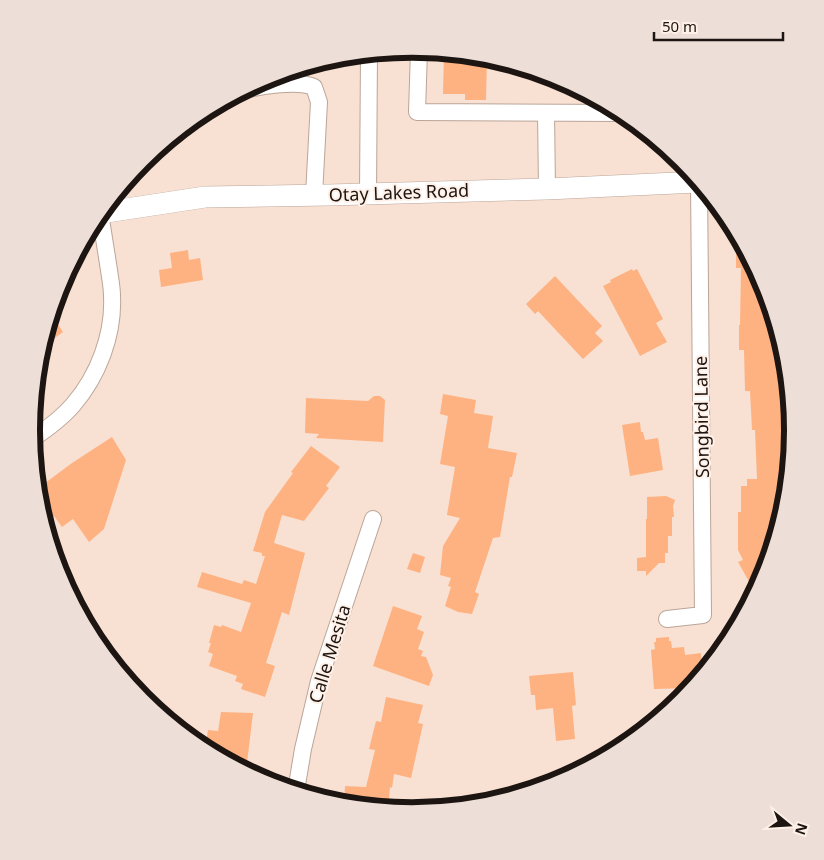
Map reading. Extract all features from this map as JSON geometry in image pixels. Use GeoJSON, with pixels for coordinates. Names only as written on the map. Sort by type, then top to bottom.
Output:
{"type":"FeatureCollection","features":[{"type":"Feature","properties":{"kind":"main road","name":"Otay Lakes Road"},"geometry":{"type":"LineString","coordinates":[[112,211],[205,197],[547,189],[690,182]]}},
{"type":"Feature","properties":{"kind":"street"},"geometry":{"type":"LineString","coordinates":[[419,58],[418,112],[606,113]]}},
{"type":"Feature","properties":{"kind":"street"},"geometry":{"type":"LineString","coordinates":[[368,194],[369,61]]}},
{"type":"Feature","properties":{"kind":"street"},"geometry":{"type":"LineString","coordinates":[[271,86],[309,84],[314,87],[319,102],[314,195]]}},
{"type":"Feature","properties":{"kind":"street"},"geometry":{"type":"LineString","coordinates":[[546,112],[547,189]]}},
{"type":"Feature","properties":{"kind":"street","name":"Songbird Lane"},"geometry":{"type":"LineString","coordinates":[[667,619],[703,615],[699,194]]}},
{"type":"Feature","properties":{"kind":"street"},"geometry":{"type":"LineString","coordinates":[[40,433],[59,419],[83,392],[93,377],[106,345],[111,321],[112,296],[102,225]]}},
{"type":"Feature","properties":{"kind":"street","name":"Calle Mesita"},"geometry":{"type":"LineString","coordinates":[[297,784],[303,749],[319,681],[373,519]]}},
{"type":"Feature","properties":{"kind":"building"},"geometry":{"type":"Polygon","coordinates":[[[444,60],[487,65],[486,100],[465,100],[465,94],[443,94],[444,60]]]}},
{"type":"Feature","properties":{"kind":"building"},"geometry":{"type":"Polygon","coordinates":[[[736,248],[746,265],[764,310],[777,357],[783,406],[783,454],[777,503],[764,550],[751,584],[738,562],[743,560],[738,550],[738,512],[741,512],[741,486],[747,486],[747,479],[757,479],[755,430],[752,430],[750,391],[745,391],[744,350],[739,350],[741,268],[736,268],[736,248]]]}},
{"type":"Feature","properties":{"kind":"building"},"geometry":{"type":"Polygon","coordinates":[[[188,250],[189,260],[200,258],[203,280],[161,287],[159,270],[172,268],[170,253],[188,250]]]}},
{"type":"Feature","properties":{"kind":"building"},"geometry":{"type":"Polygon","coordinates":[[[632,269],[633,271],[637,269],[663,319],[656,323],[667,342],[640,356],[603,286],[611,282],[610,280],[632,269]]]}},
{"type":"Feature","properties":{"kind":"building"},"geometry":{"type":"Polygon","coordinates":[[[555,276],[602,326],[595,333],[603,341],[583,359],[538,311],[535,314],[526,304],[555,276]]]}},
{"type":"Feature","properties":{"kind":"building"},"geometry":{"type":"Polygon","coordinates":[[[56,322],[63,332],[51,341],[56,322]]]}},
{"type":"Feature","properties":{"kind":"building"},"geometry":{"type":"Polygon","coordinates":[[[443,394],[476,400],[474,413],[493,416],[488,448],[517,453],[512,477],[510,477],[500,537],[493,538],[475,592],[479,594],[472,614],[458,612],[445,606],[451,587],[448,586],[451,578],[440,575],[443,546],[460,518],[447,515],[455,467],[440,464],[448,416],[440,414],[443,394]]]}},
{"type":"Feature","properties":{"kind":"building"},"geometry":{"type":"Polygon","coordinates":[[[374,396],[380,396],[385,400],[383,442],[316,438],[319,434],[305,433],[306,398],[368,401],[374,396]]]}},
{"type":"Feature","properties":{"kind":"building"},"geometry":{"type":"Polygon","coordinates":[[[640,422],[641,432],[643,432],[645,440],[658,438],[663,470],[630,476],[622,425],[640,422]]]}},
{"type":"Feature","properties":{"kind":"building"},"geometry":{"type":"Polygon","coordinates":[[[112,437],[126,460],[104,529],[89,542],[73,519],[62,527],[54,516],[51,518],[47,503],[44,484],[112,437]]]}},
{"type":"Feature","properties":{"kind":"building"},"geometry":{"type":"Polygon","coordinates":[[[311,446],[340,467],[326,486],[329,488],[304,521],[282,515],[274,543],[305,553],[289,615],[282,612],[266,663],[275,666],[265,697],[241,689],[243,684],[235,681],[237,676],[209,666],[213,654],[208,652],[211,643],[209,643],[214,625],[221,627],[222,625],[241,632],[251,603],[197,587],[202,572],[242,584],[244,580],[256,584],[265,556],[262,556],[262,553],[253,551],[265,512],[293,473],[291,472],[311,446]]]}},
{"type":"Feature","properties":{"kind":"building"},"geometry":{"type":"Polygon","coordinates":[[[666,496],[675,500],[673,506],[674,517],[672,517],[672,536],[668,536],[668,553],[665,553],[665,563],[659,563],[646,576],[646,571],[637,571],[637,558],[646,557],[647,497],[666,496]]]}},
{"type":"Feature","properties":{"kind":"building"},"geometry":{"type":"Polygon","coordinates":[[[413,553],[425,557],[420,573],[407,569],[413,553]]]}},
{"type":"Feature","properties":{"kind":"building"},"geometry":{"type":"Polygon","coordinates":[[[393,606],[422,616],[417,629],[424,632],[418,649],[423,651],[421,656],[426,657],[433,675],[429,686],[373,666],[393,606]]]}},
{"type":"Feature","properties":{"kind":"building"},"geometry":{"type":"Polygon","coordinates":[[[669,637],[672,648],[684,647],[685,655],[701,653],[701,663],[679,688],[654,689],[651,650],[655,649],[654,642],[656,642],[656,638],[669,637]]]}},
{"type":"Feature","properties":{"kind":"building"},"geometry":{"type":"Polygon","coordinates":[[[573,672],[576,705],[572,706],[575,739],[556,741],[553,708],[536,710],[535,695],[531,695],[529,676],[573,672]]]}},
{"type":"Feature","properties":{"kind":"building"},"geometry":{"type":"Polygon","coordinates":[[[386,697],[423,705],[418,723],[423,724],[411,778],[394,774],[389,801],[344,796],[345,786],[366,787],[375,750],[369,749],[376,721],[381,722],[386,697]]]}},
{"type":"Feature","properties":{"kind":"building"},"geometry":{"type":"Polygon","coordinates":[[[221,712],[253,713],[247,764],[206,740],[208,730],[218,731],[221,712]]]}}]}
